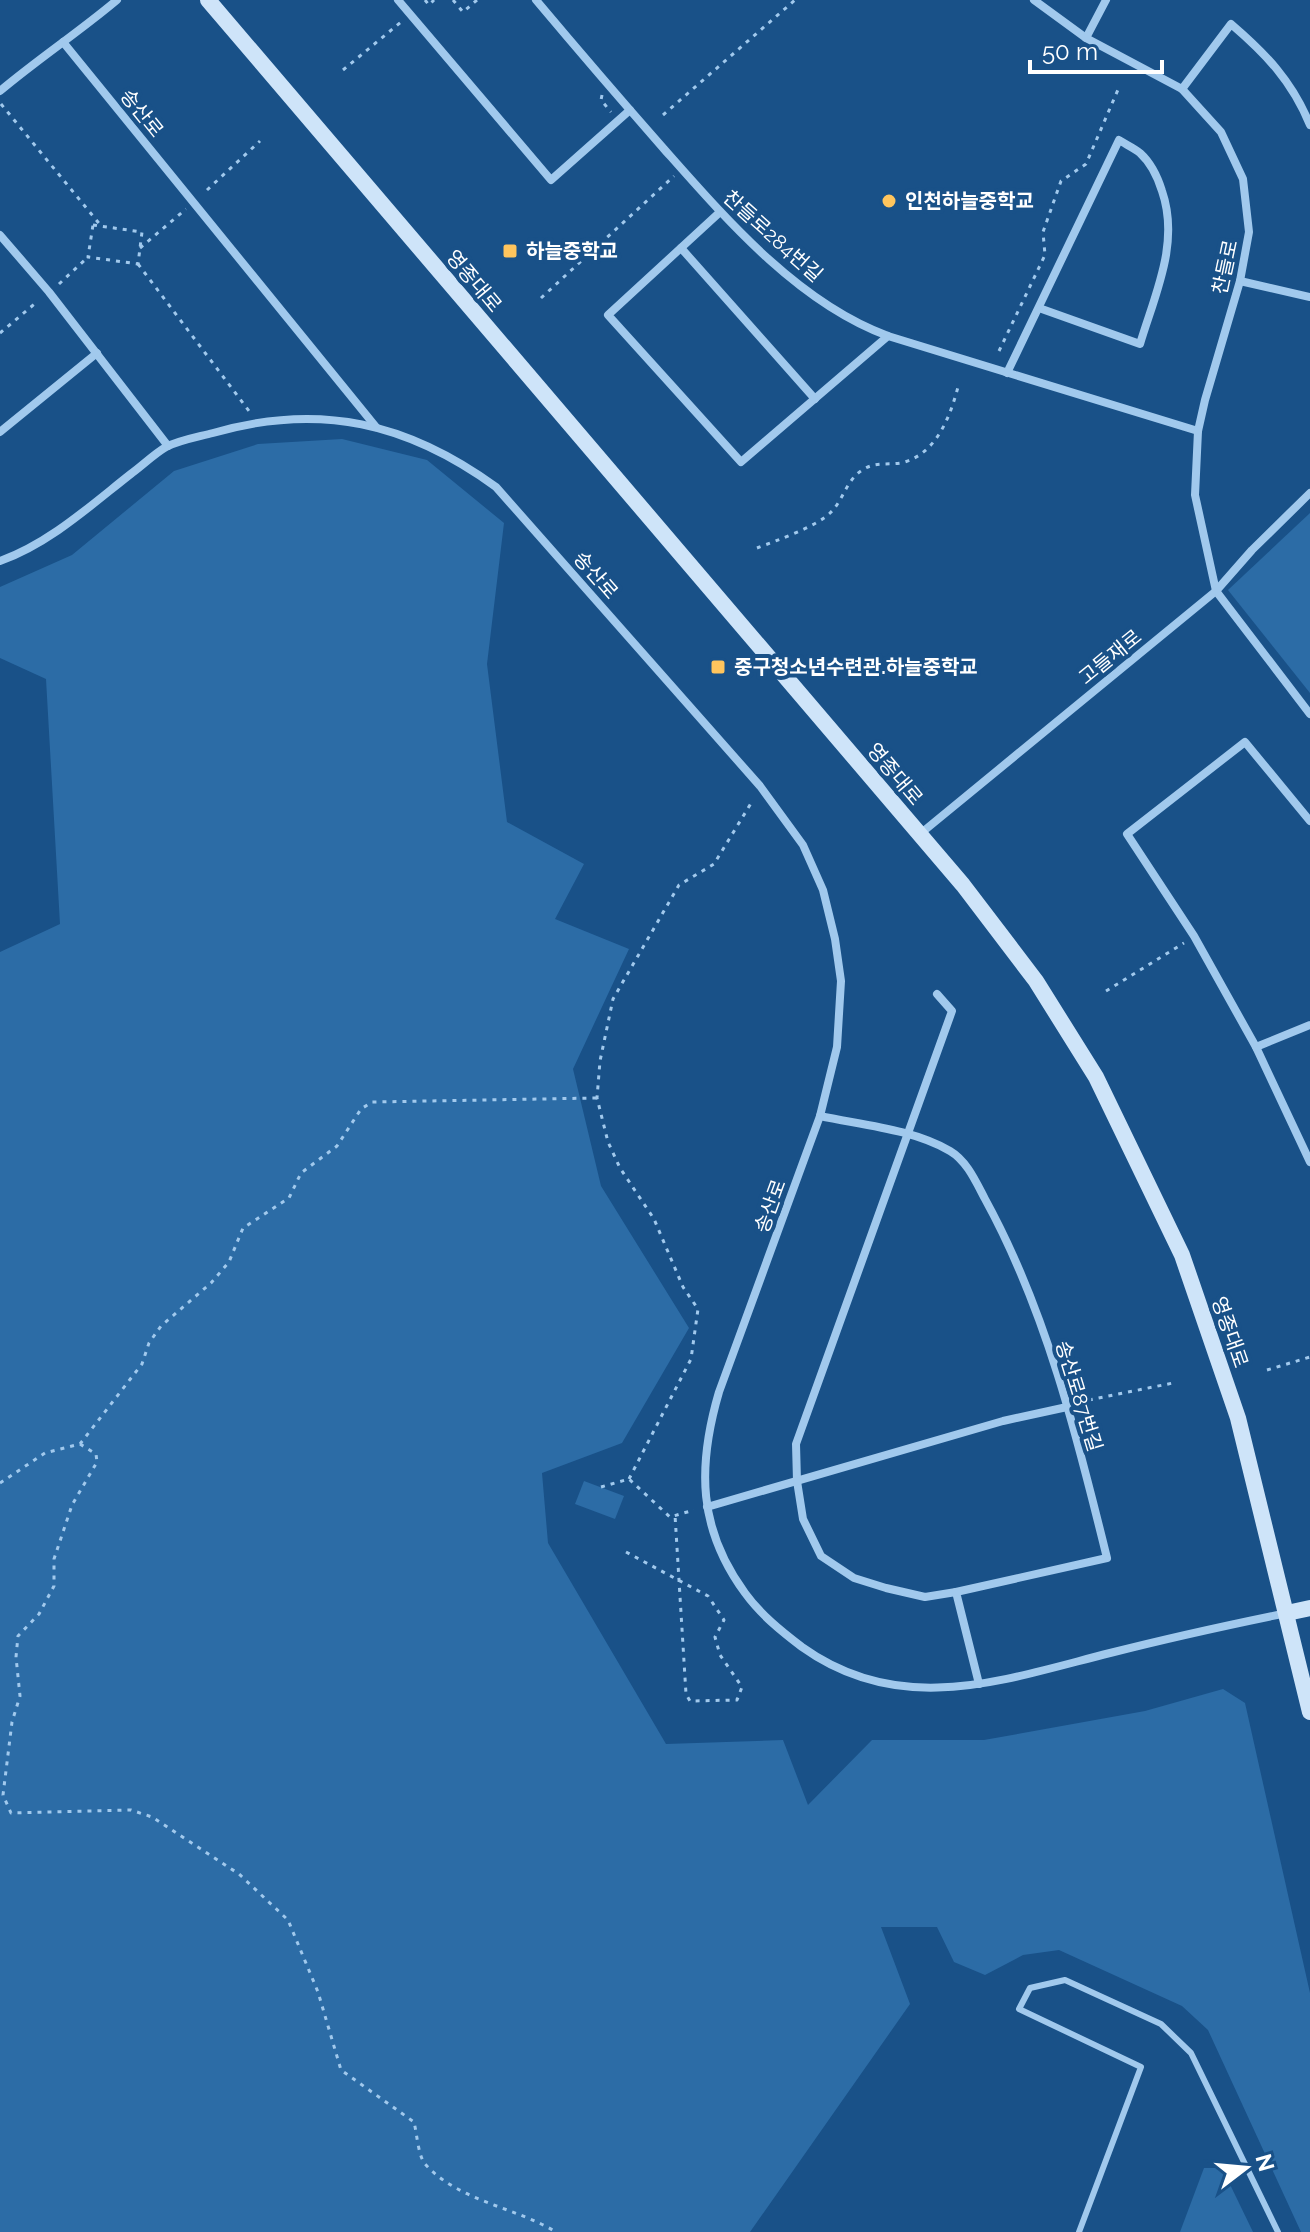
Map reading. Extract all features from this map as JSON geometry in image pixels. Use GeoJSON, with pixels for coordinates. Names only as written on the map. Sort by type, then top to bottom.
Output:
{"type":"FeatureCollection","features":[{"type":"Feature","properties":{"kind":"street"},"geometry":{"type":"LineString","coordinates":[[0,91],[117,0]]}},
{"type":"Feature","properties":{"kind":"street","name":"영종대로"},"geometry":{"type":"LineString","coordinates":[[208,0],[920,834],[1036,981],[1096,1077],[1182,1255],[1238,1418],[1310,1712]]}},
{"type":"Feature","properties":{"kind":"street"},"geometry":{"type":"LineString","coordinates":[[398,0],[551,180],[630,110]]}},
{"type":"Feature","properties":{"kind":"street","name":"찬들로284번길"},"geometry":{"type":"LineString","coordinates":[[536,0],[720,212],[808,292],[866,328],[888,336],[1198,431]]}},
{"type":"Feature","properties":{"kind":"street","name":"찬들로"},"geometry":{"type":"LineString","coordinates":[[1034,0],[1086,38],[1182,89],[1221,132],[1243,179],[1249,232],[1240,281],[1198,431],[1195,495],[1216,591]]}},
{"type":"Feature","properties":{"kind":"street"},"geometry":{"type":"LineString","coordinates":[[1086,38],[1106,0]]}},
{"type":"Feature","properties":{"kind":"street"},"geometry":{"type":"LineString","coordinates":[[1182,89],[1231,24],[1264,53],[1299,97],[1310,125]]}},
{"type":"Feature","properties":{"kind":"street","name":"송산로"},"geometry":{"type":"LineString","coordinates":[[63,42],[377,428]]}},
{"type":"Feature","properties":{"kind":"street"},"geometry":{"type":"LineString","coordinates":[[1007,373],[1119,140],[1141,154],[1158,178],[1167,204],[1170,228],[1168,254],[1140,344],[1039,308]]}},
{"type":"Feature","properties":{"kind":"street"},"geometry":{"type":"LineString","coordinates":[[720,212],[608,315],[741,462],[888,336]]}},
{"type":"Feature","properties":{"kind":"street"},"geometry":{"type":"LineString","coordinates":[[0,235],[168,446]]}},
{"type":"Feature","properties":{"kind":"street"},"geometry":{"type":"LineString","coordinates":[[681,248],[815,399]]}},
{"type":"Feature","properties":{"kind":"street"},"geometry":{"type":"LineString","coordinates":[[1240,281],[1310,297]]}},
{"type":"Feature","properties":{"kind":"street"},"geometry":{"type":"LineString","coordinates":[[0,432],[97,353]]}},
{"type":"Feature","properties":{"kind":"street","name":"송산로"},"geometry":{"type":"LineString","coordinates":[[0,561],[49,537],[168,446],[265,421],[339,420],[377,428],[419,442],[459,461],[496,487],[760,786],[803,845],[823,890],[835,939],[841,981],[837,1047],[820,1116],[708,1429],[704,1474],[707,1507],[717,1547],[731,1574],[764,1616],[835,1669],[861,1679],[932,1688],[979,1684],[1287,1613]]}},
{"type":"Feature","properties":{"kind":"street","name":"고들재로"},"geometry":{"type":"LineString","coordinates":[[920,834],[1216,591],[1252,550],[1310,493]]}},
{"type":"Feature","properties":{"kind":"street"},"geometry":{"type":"LineString","coordinates":[[1216,591],[1310,714]]}},
{"type":"Feature","properties":{"kind":"street"},"geometry":{"type":"LineString","coordinates":[[1310,821],[1245,742],[1127,834],[1194,936],[1256,1047],[1310,1162]]}},
{"type":"Feature","properties":{"kind":"street"},"geometry":{"type":"LineString","coordinates":[[937,994],[952,1011],[796,1444],[797,1481],[803,1519],[821,1556],[854,1578],[886,1588],[925,1597],[956,1592],[979,1684]]}},
{"type":"Feature","properties":{"kind":"street"},"geometry":{"type":"LineString","coordinates":[[1256,1047],[1310,1025]]}},
{"type":"Feature","properties":{"kind":"street","name":"송산로87번길"},"geometry":{"type":"LineString","coordinates":[[820,1116],[908,1134],[951,1151],[969,1169],[996,1219],[1023,1282],[1067,1407],[1107,1558],[956,1592]]}},
{"type":"Feature","properties":{"kind":"street"},"geometry":{"type":"LineString","coordinates":[[707,1507],[1003,1421],[1067,1407]]}},
{"type":"Feature","properties":{"kind":"street"},"geometry":{"type":"LineString","coordinates":[[1287,1613],[1310,1608]]}},
{"type":"Feature","properties":{"kind":"lane"},"geometry":{"type":"LineString","coordinates":[[1079,2232],[1141,2067],[1019,2009],[1030,1988],[1065,1980],[1161,2024],[1191,2053],[1278,2232]]}},
{"type":"Feature","properties":{"kind":"path"},"geometry":{"type":"LineString","coordinates":[[425,0],[429,5],[434,0]]}},
{"type":"Feature","properties":{"kind":"path"},"geometry":{"type":"LineString","coordinates":[[453,0],[463,12],[477,0]]}},
{"type":"Feature","properties":{"kind":"path"},"geometry":{"type":"LineString","coordinates":[[663,115],[795,0]]}},
{"type":"Feature","properties":{"kind":"path"},"geometry":{"type":"LineString","coordinates":[[343,70],[404,20]]}},
{"type":"Feature","properties":{"kind":"path"},"geometry":{"type":"LineString","coordinates":[[999,351],[1045,255],[1043,232],[1061,181],[1086,164],[1120,85]]}},
{"type":"Feature","properties":{"kind":"path"},"geometry":{"type":"LineString","coordinates":[[1,104],[102,227]]}},
{"type":"Feature","properties":{"kind":"path"},"geometry":{"type":"LineString","coordinates":[[207,190],[260,141]]}},
{"type":"Feature","properties":{"kind":"path"},"geometry":{"type":"LineString","coordinates":[[541,298],[675,175]]}},
{"type":"Feature","properties":{"kind":"path"},"geometry":{"type":"LineString","coordinates":[[140,248],[187,209]]}},
{"type":"Feature","properties":{"kind":"path"},"geometry":{"type":"LineString","coordinates":[[57,286],[88,257],[93,225],[142,232],[138,264],[249,411]]}},
{"type":"Feature","properties":{"kind":"path"},"geometry":{"type":"LineString","coordinates":[[88,257],[138,264]]}},
{"type":"Feature","properties":{"kind":"path"},"geometry":{"type":"LineString","coordinates":[[0,333],[41,298]]}},
{"type":"Feature","properties":{"kind":"path"},"geometry":{"type":"LineString","coordinates":[[757,548],[786,537],[830,513],[850,481],[864,468],[881,463],[902,463],[927,448],[945,427],[958,387]]}},
{"type":"Feature","properties":{"kind":"path"},"geometry":{"type":"LineString","coordinates":[[601,1487],[629,1479],[691,1359],[698,1309],[683,1287],[654,1219],[620,1168],[608,1142],[597,1098],[600,1061],[613,999],[679,885],[714,864],[755,797]]}},
{"type":"Feature","properties":{"kind":"path"},"geometry":{"type":"LineString","coordinates":[[1106,991],[1194,936]]}},
{"type":"Feature","properties":{"kind":"path"},"geometry":{"type":"LineString","coordinates":[[0,1483],[45,1453],[80,1444],[142,1364],[149,1343],[161,1326],[211,1283],[229,1262],[243,1228],[289,1198],[301,1173],[337,1146],[361,1109],[372,1102],[597,1098]]}},
{"type":"Feature","properties":{"kind":"path"},"geometry":{"type":"LineString","coordinates":[[1267,1370],[1310,1357]]}},
{"type":"Feature","properties":{"kind":"path"},"geometry":{"type":"LineString","coordinates":[[1076,1402],[1173,1383]]}},
{"type":"Feature","properties":{"kind":"path"},"geometry":{"type":"LineString","coordinates":[[80,1444],[96,1454],[97,1462],[72,1505],[54,1559],[54,1586],[39,1614],[18,1636],[16,1657],[20,1696],[12,1722],[3,1795],[11,1813],[131,1810],[152,1817],[239,1874],[288,1920],[318,1992],[341,2070],[414,2122],[423,2162],[456,2188],[537,2220],[556,2232]]}},
{"type":"Feature","properties":{"kind":"path"},"geometry":{"type":"LineString","coordinates":[[629,1479],[670,1517],[694,1510]]}},
{"type":"Feature","properties":{"kind":"path"},"geometry":{"type":"LineString","coordinates":[[626,1552],[679,1580],[708,1596],[724,1620],[715,1637],[720,1655],[742,1687],[737,1700],[690,1701],[686,1694],[679,1580],[675,1515]]}},
{"type":"Feature","properties":{"kind":"shaded area"},"geometry":{"type":"Polygon","coordinates":[[[342,439],[427,460],[504,523],[487,664],[507,822],[584,864],[555,919],[629,949],[573,1069],[601,1186],[689,1328],[622,1443],[542,1473],[548,1543],[666,1744],[783,1740],[808,1805],[872,1740],[984,1740],[1145,1711],[1223,1689],[1245,1703],[1310,1993],[1310,2232],[1301,2232],[1208,2030],[1182,2006],[1059,1950],[1023,1955],[985,1975],[954,1962],[937,1927],[881,1927],[910,2004],[750,2232],[0,2232],[0,952],[60,924],[46,679],[0,658],[0,587],[72,555],[174,471],[258,444],[342,439]]]}},
{"type":"Feature","properties":{"kind":"shaded area"},"geometry":{"type":"Polygon","coordinates":[[[1310,513],[1310,693],[1228,590],[1310,513]]]}},
{"type":"Feature","properties":{"kind":"shaded area"},"geometry":{"type":"Polygon","coordinates":[[[584,1481],[624,1496],[615,1519],[575,1504],[584,1481]]]}},
{"type":"Feature","properties":{"kind":"shaded area"},"geometry":{"type":"Polygon","coordinates":[[[1204,2168],[1222,2168],[1253,2232],[1180,2232],[1204,2168]]]}},
{"type":"Feature","properties":{"kind":"place","name":"인천하늘중학교"},"geometry":{"type":"Point","coordinates":[889,201]}},
{"type":"Feature","properties":{"kind":"place","name":"하늘중학교"},"geometry":{"type":"Point","coordinates":[510,251]}},
{"type":"Feature","properties":{"kind":"place","name":"중구청소년수련관.하늘중학교"},"geometry":{"type":"Point","coordinates":[718,667]}}]}
